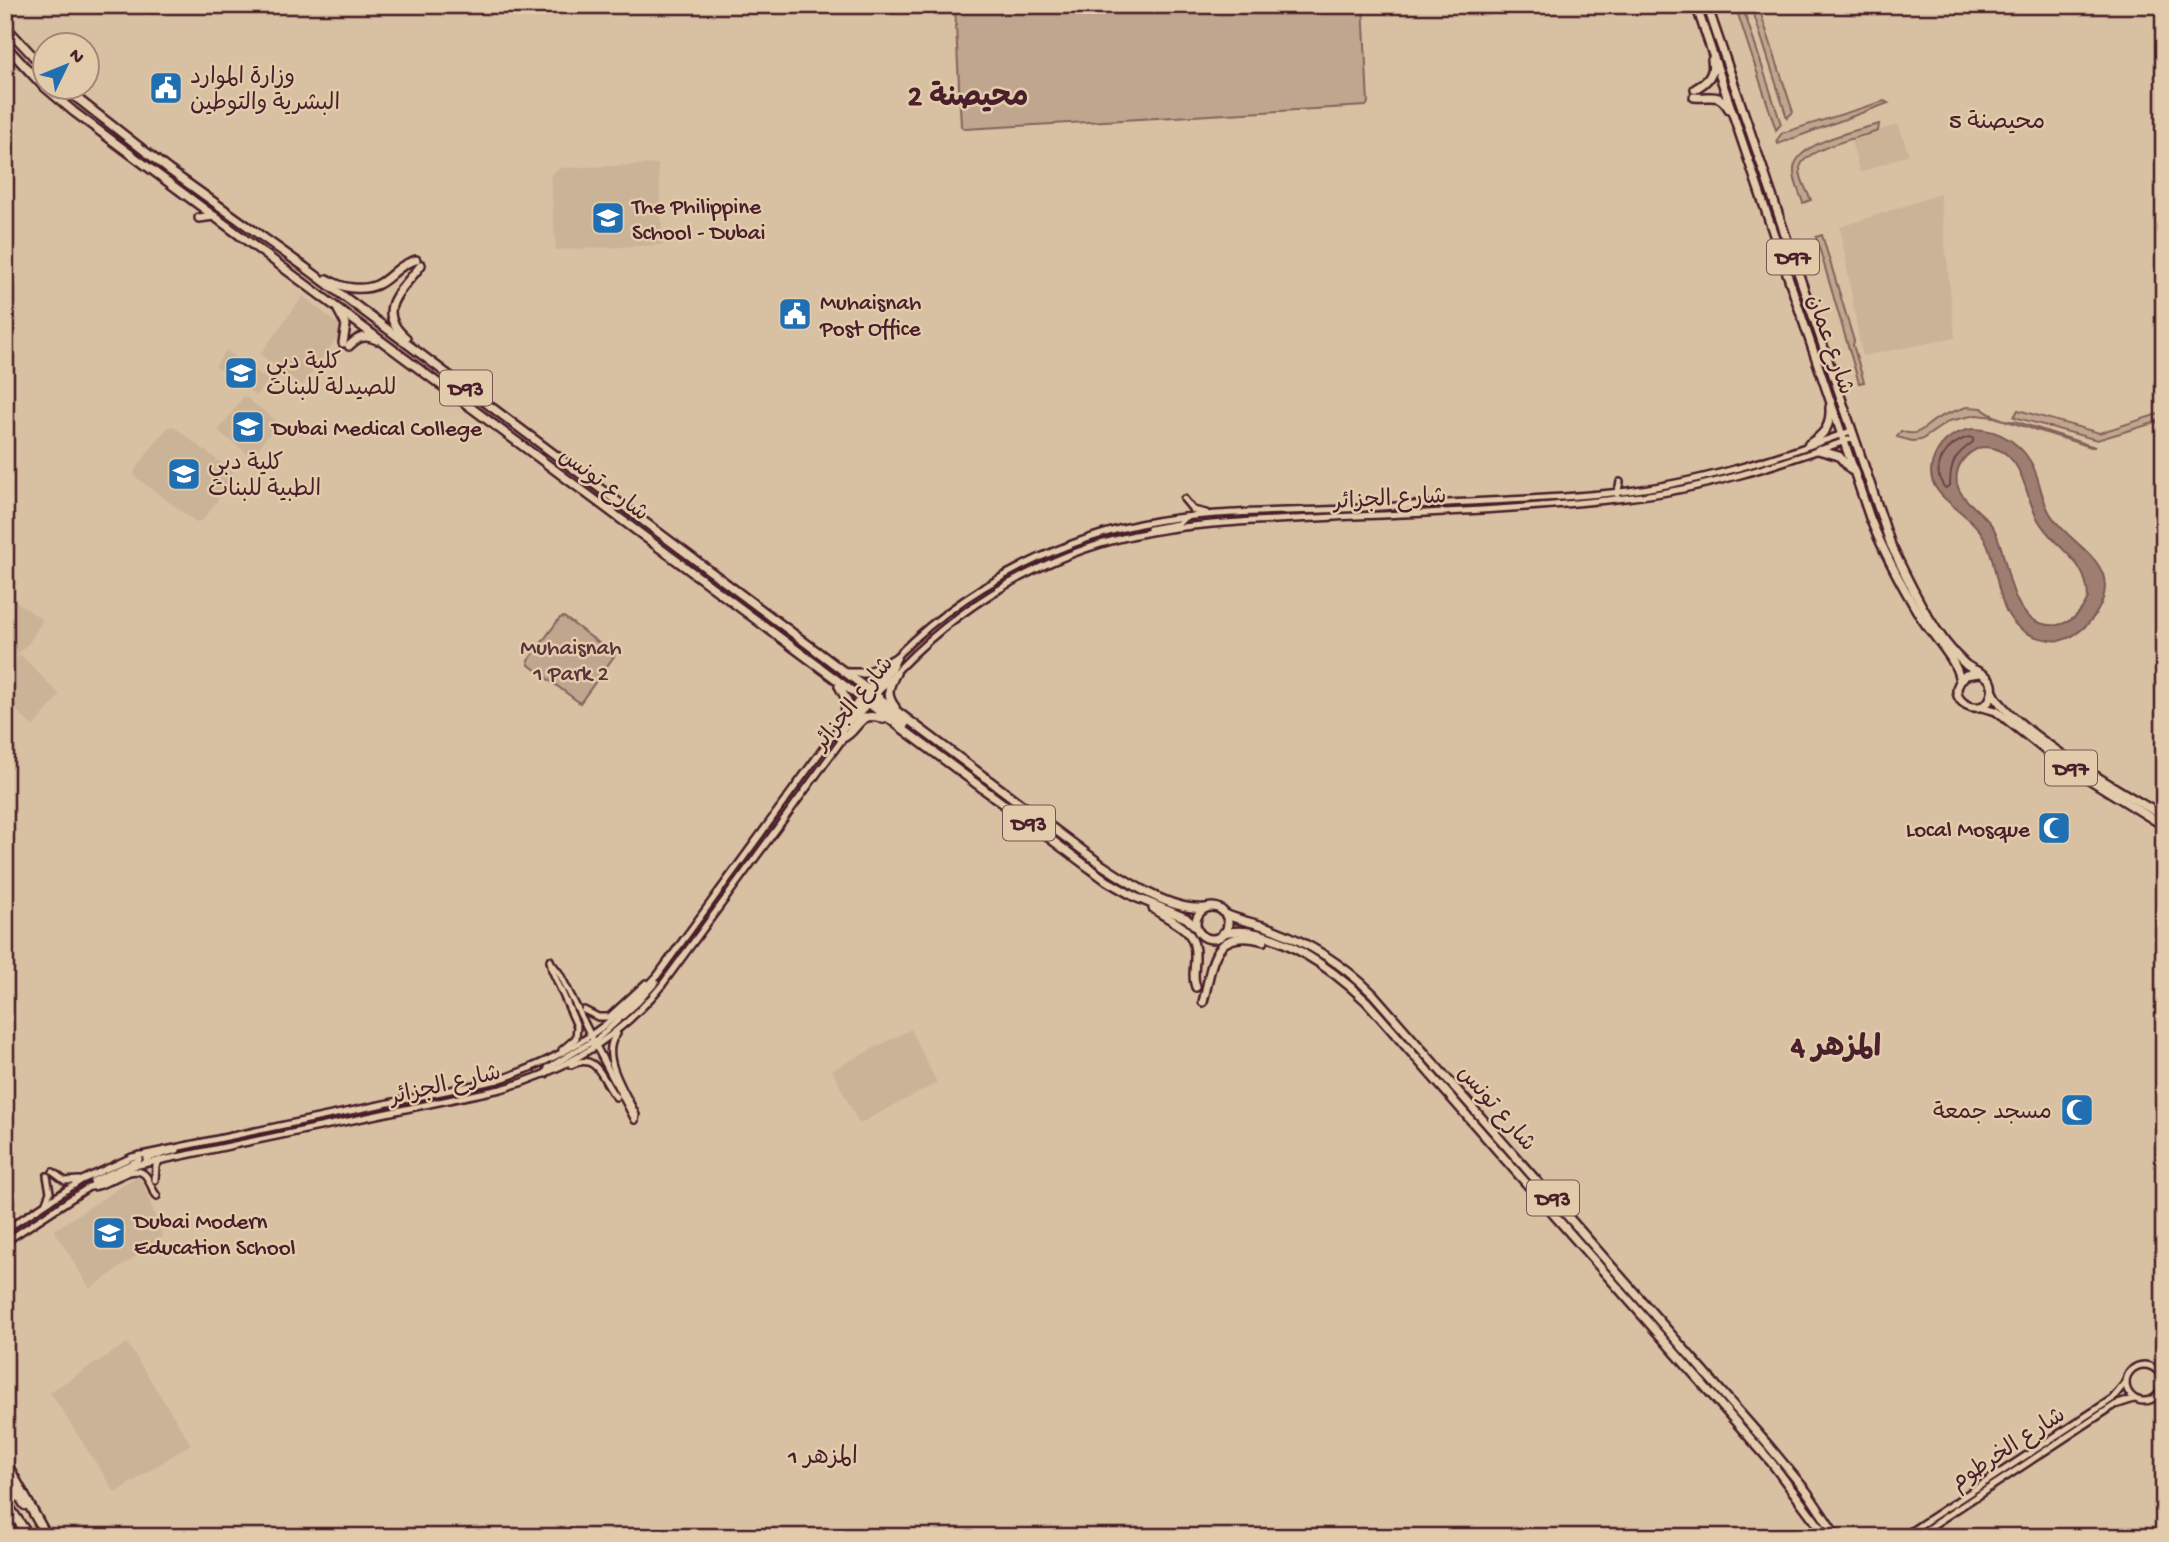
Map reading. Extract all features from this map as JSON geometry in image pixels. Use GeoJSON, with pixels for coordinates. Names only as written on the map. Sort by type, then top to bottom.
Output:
{"type":"FeatureCollection","features":[{"type":"Feature","properties":{"kind":"highway"},"geometry":{"type":"LineString","coordinates":[[5,1461],[46,1537]]}},
{"type":"Feature","properties":{"kind":"highway"},"geometry":{"type":"LineString","coordinates":[[5,1475],[46,1537]]}},
{"type":"Feature","properties":{"kind":"highway"},"geometry":{"type":"LineString","coordinates":[[5,1501],[27,1534]]}},
{"type":"Feature","properties":{"kind":"highway"},"geometry":{"type":"LineString","coordinates":[[5,1507],[27,1534]]}},
{"type":"Feature","properties":{"kind":"main road","name":"شارع عمان"},"geometry":{"type":"LineString","coordinates":[[1696,5],[1829,396],[1873,496],[1891,545],[1918,599],[1962,661],[1979,673]]}},
{"type":"Feature","properties":{"kind":"main road","name":"شارع عمان"},"geometry":{"type":"LineString","coordinates":[[1707,5],[1756,146],[1848,436],[1855,476],[1870,518],[1893,569],[1930,631],[1955,665],[1960,681]]}},
{"type":"Feature","properties":{"kind":"main road"},"geometry":{"type":"LineString","coordinates":[[6,26],[32,55]]}},
{"type":"Feature","properties":{"kind":"main road","name":"شارع تونس"},"geometry":{"type":"LineString","coordinates":[[5,45],[41,84],[74,112],[830,675],[899,714],[1091,858],[1124,879],[1145,891],[1184,906],[1206,908]]}},
{"type":"Feature","properties":{"kind":"main road"},"geometry":{"type":"LineString","coordinates":[[1713,53],[1710,77],[1694,93],[1718,97],[1734,115]]}},
{"type":"Feature","properties":{"kind":"main road"},"geometry":{"type":"LineString","coordinates":[[1722,81],[1729,83],[1744,128],[1756,146]]}},
{"type":"Feature","properties":{"kind":"main road","name":"شارع تونس"},"geometry":{"type":"LineString","coordinates":[[82,102],[169,170],[306,268],[843,672],[894,723],[1091,870],[1124,891],[1186,918],[1197,928]]}},
{"type":"Feature","properties":{"kind":"main road"},"geometry":{"type":"LineString","coordinates":[[200,218],[214,216]]}},
{"type":"Feature","properties":{"kind":"main road"},"geometry":{"type":"LineString","coordinates":[[306,268],[339,286],[366,289],[377,286],[405,264],[419,262],[395,296],[392,307],[394,324],[402,335],[441,365],[454,379]]}},
{"type":"Feature","properties":{"kind":"main road"},"geometry":{"type":"LineString","coordinates":[[331,302],[346,324],[346,344],[368,337],[390,346]]}},
{"type":"Feature","properties":{"kind":"main road"},"geometry":{"type":"LineString","coordinates":[[1824,380],[1830,388],[1848,436]]}},
{"type":"Feature","properties":{"kind":"main road"},"geometry":{"type":"LineString","coordinates":[[1809,444],[1823,435],[1828,427],[1829,396]]}},
{"type":"Feature","properties":{"kind":"main road","name":"شارع الجزائر"},"geometry":{"type":"LineString","coordinates":[[895,658],[943,615],[991,584],[1037,559],[1118,530],[1185,517],[1618,492],[1713,475],[1809,444],[1848,436]]}},
{"type":"Feature","properties":{"kind":"main road","name":"شارع الجزائر"},"geometry":{"type":"LineString","coordinates":[[7,1228],[82,1180],[139,1155],[432,1096],[542,1064],[594,1042],[657,976],[843,722],[867,697],[942,629],[997,590],[1062,558],[1135,535],[1242,522],[1524,506],[1628,498],[1686,489],[1818,450],[1848,436]]}},
{"type":"Feature","properties":{"kind":"main road"},"geometry":{"type":"LineString","coordinates":[[1818,450],[1839,456],[1855,476]]}},
{"type":"Feature","properties":{"kind":"main road"},"geometry":{"type":"LineString","coordinates":[[1524,506],[1531,503],[1614,496],[1618,492],[1620,482]]}},
{"type":"Feature","properties":{"kind":"main road"},"geometry":{"type":"LineString","coordinates":[[1184,499],[1193,510],[1212,515]]}},
{"type":"Feature","properties":{"kind":"main road"},"geometry":{"type":"LineString","coordinates":[[1135,535],[1143,530],[1178,524],[1185,517]]}},
{"type":"Feature","properties":{"kind":"main road"},"geometry":{"type":"LineString","coordinates":[[843,672],[867,673],[895,658]]}},
{"type":"Feature","properties":{"kind":"main road"},"geometry":{"type":"LineString","coordinates":[[894,723],[868,716],[860,720],[848,736],[842,739],[841,731],[892,667],[895,658]]}},
{"type":"Feature","properties":{"kind":"main road"},"geometry":{"type":"LineString","coordinates":[[896,673],[888,694],[899,714]]}},
{"type":"Feature","properties":{"kind":"main road"},"geometry":{"type":"LineString","coordinates":[[1979,673],[1990,681],[1993,690],[1988,702],[1972,707],[1962,701],[1957,690],[1966,675],[1979,673]]}},
{"type":"Feature","properties":{"kind":"main road"},"geometry":{"type":"LineString","coordinates":[[830,675],[846,697],[843,722]]}},
{"type":"Feature","properties":{"kind":"main road","name":"D97"},"geometry":{"type":"LineString","coordinates":[[1993,690],[2001,704],[2053,747],[2164,817]]}},
{"type":"Feature","properties":{"kind":"main road"},"geometry":{"type":"LineString","coordinates":[[867,697],[905,724],[929,736]]}},
{"type":"Feature","properties":{"kind":"main road","name":"D97"},"geometry":{"type":"LineString","coordinates":[[1981,706],[1999,713],[2055,758],[2164,826]]}},
{"type":"Feature","properties":{"kind":"main road","name":"شارع الجزائر"},"geometry":{"type":"LineString","coordinates":[[5,1242],[89,1187],[116,1173],[145,1163],[435,1104],[510,1087],[546,1074],[635,1015],[672,977],[842,739]]}},
{"type":"Feature","properties":{"kind":"main road"},"geometry":{"type":"LineString","coordinates":[[811,758],[818,757]]}},
{"type":"Feature","properties":{"kind":"main road"},"geometry":{"type":"LineString","coordinates":[[782,831],[783,821]]}},
{"type":"Feature","properties":{"kind":"main road"},"geometry":{"type":"LineString","coordinates":[[1152,905],[1156,911],[1184,926],[1193,942],[1193,981],[1196,987]]}},
{"type":"Feature","properties":{"kind":"main road"},"geometry":{"type":"LineString","coordinates":[[1206,908],[1217,908],[1225,914],[1227,926],[1218,938],[1209,938],[1197,928],[1196,918],[1206,908]]}},
{"type":"Feature","properties":{"kind":"main road","name":"شارع تونس"},"geometry":{"type":"LineString","coordinates":[[1225,914],[1271,929],[1307,945],[1342,967],[1367,988],[1774,1451],[1838,1537]]}},
{"type":"Feature","properties":{"kind":"main road"},"geometry":{"type":"LineString","coordinates":[[685,936],[686,925]]}},
{"type":"Feature","properties":{"kind":"main road","name":"شارع تونس"},"geometry":{"type":"LineString","coordinates":[[1223,933],[1248,932],[1283,944],[1325,967],[1367,1002],[1756,1445],[1786,1480],[1825,1535]]}},
{"type":"Feature","properties":{"kind":"main road"},"geometry":{"type":"LineString","coordinates":[[1203,1002],[1213,958],[1220,948],[1241,937],[1283,944]]}},
{"type":"Feature","properties":{"kind":"main road"},"geometry":{"type":"LineString","coordinates":[[542,1064],[572,1044],[578,1030],[550,960],[560,974],[635,1120],[636,1115],[610,1059],[609,1051],[613,1039],[635,1015]]}},
{"type":"Feature","properties":{"kind":"main road"},"geometry":{"type":"LineString","coordinates":[[584,1010],[598,1017],[609,1017],[649,979],[657,976]]}},
{"type":"Feature","properties":{"kind":"main road"},"geometry":{"type":"LineString","coordinates":[[546,1074],[553,1074],[580,1062],[592,1064],[601,1072],[616,1097]]}},
{"type":"Feature","properties":{"kind":"main road"},"geometry":{"type":"LineString","coordinates":[[426,1113],[435,1104]]}},
{"type":"Feature","properties":{"kind":"main road"},"geometry":{"type":"LineString","coordinates":[[297,1118],[303,1122]]}},
{"type":"Feature","properties":{"kind":"main road"},"geometry":{"type":"LineString","coordinates":[[145,1163],[148,1157],[186,1148],[189,1144]]}},
{"type":"Feature","properties":{"kind":"main road"},"geometry":{"type":"LineString","coordinates":[[80,1193],[97,1178],[139,1160],[139,1155]]}},
{"type":"Feature","properties":{"kind":"main road"},"geometry":{"type":"LineString","coordinates":[[155,1180],[156,1166],[160,1160]]}},
{"type":"Feature","properties":{"kind":"main road"},"geometry":{"type":"LineString","coordinates":[[89,1187],[98,1187],[137,1171],[145,1175],[156,1196]]}},
{"type":"Feature","properties":{"kind":"main road"},"geometry":{"type":"LineString","coordinates":[[44,1204],[50,1192],[50,1174],[67,1182],[82,1180]]}},
{"type":"Feature","properties":{"kind":"main road"},"geometry":{"type":"LineString","coordinates":[[2152,1367],[2163,1382],[2160,1392],[2150,1400],[2134,1399],[2126,1382],[2129,1373],[2136,1367],[2162,1365]]}},
{"type":"Feature","properties":{"kind":"main road","name":"شارع الخرطوم"},"geometry":{"type":"LineString","coordinates":[[1902,1537],[2112,1399],[2126,1382]]}},
{"type":"Feature","properties":{"kind":"main road","name":"شارع الخرطوم"},"geometry":{"type":"LineString","coordinates":[[1915,1537],[2115,1405],[2134,1399]]}},
{"type":"Feature","properties":{"kind":"shaded area"},"geometry":{"type":"Polygon","coordinates":[[[1898,124],[1909,154],[1860,173],[1851,141],[1898,124]]]}},
{"type":"Feature","properties":{"kind":"shaded area","name":"The Philippine School - Dubai"},"geometry":{"type":"Polygon","coordinates":[[[658,164],[663,245],[556,250],[550,175],[560,168],[658,164]]]}},
{"type":"Feature","properties":{"kind":"shaded area"},"geometry":{"type":"Polygon","coordinates":[[[1940,194],[1955,338],[1862,356],[1840,227],[1940,194]]]}},
{"type":"Feature","properties":{"kind":"shaded area"},"geometry":{"type":"Polygon","coordinates":[[[303,296],[344,329],[302,386],[260,354],[303,296]]]}},
{"type":"Feature","properties":{"kind":"shaded area","name":"كلية دبي للصيدلة للبنات"},"geometry":{"type":"Polygon","coordinates":[[[226,350],[268,380],[257,396],[215,366],[226,350]]]}},
{"type":"Feature","properties":{"kind":"shaded area","name":"Dubai Medical College"},"geometry":{"type":"Polygon","coordinates":[[[244,396],[278,422],[252,457],[218,431],[244,396]]]}},
{"type":"Feature","properties":{"kind":"shaded area","name":"كلية دبي الطبية للبنات"},"geometry":{"type":"Polygon","coordinates":[[[173,426],[233,472],[234,477],[203,520],[196,522],[134,476],[135,470],[152,447],[168,427],[173,426]]]}},
{"type":"Feature","properties":{"kind":"shaded area"},"geometry":{"type":"Polygon","coordinates":[[[5,594],[43,620],[29,643],[5,666],[5,594]]]}},
{"type":"Feature","properties":{"kind":"shaded area"},"geometry":{"type":"Polygon","coordinates":[[[20,654],[60,695],[33,727],[5,699],[5,668],[20,654]]]}},
{"type":"Feature","properties":{"kind":"shaded area"},"geometry":{"type":"Polygon","coordinates":[[[911,1029],[937,1083],[859,1124],[832,1070],[911,1029]]]}},
{"type":"Feature","properties":{"kind":"shaded area","name":"Dubai Modern Education School"},"geometry":{"type":"Polygon","coordinates":[[[136,1177],[142,1180],[163,1237],[90,1289],[54,1230],[136,1177]]]}},
{"type":"Feature","properties":{"kind":"shaded area"},"geometry":{"type":"Polygon","coordinates":[[[127,1343],[191,1444],[115,1493],[50,1392],[127,1343]]]}},
{"type":"Feature","properties":{"kind":"green space"},"geometry":{"type":"Polygon","coordinates":[[[955,5],[1363,5],[1368,103],[1366,106],[965,129],[961,126],[955,5]]]}},
{"type":"Feature","properties":{"kind":"green space"},"geometry":{"type":"Polygon","coordinates":[[[1735,5],[1742,5],[1781,124],[1776,130],[1735,5]]]}},
{"type":"Feature","properties":{"kind":"green space"},"geometry":{"type":"Polygon","coordinates":[[[1751,5],[1758,5],[1793,112],[1787,118],[1751,5]]]}},
{"type":"Feature","properties":{"kind":"green space"},"geometry":{"type":"Polygon","coordinates":[[[1884,101],[1888,103],[1778,144],[1777,140],[1782,133],[1884,101]]]}},
{"type":"Feature","properties":{"kind":"green space"},"geometry":{"type":"Polygon","coordinates":[[[1879,124],[1878,131],[1821,150],[1803,161],[1801,176],[1811,200],[1803,203],[1794,170],[1804,152],[1829,139],[1879,124]]]}},
{"type":"Feature","properties":{"kind":"green space"},"geometry":{"type":"Polygon","coordinates":[[[1822,235],[1864,382],[1859,383],[1816,237],[1822,235]]]}},
{"type":"Feature","properties":{"kind":"green space"},"geometry":{"type":"Polygon","coordinates":[[[1967,407],[1982,408],[2003,419],[2095,447],[1994,417],[1976,415],[1949,421],[1921,440],[1912,441],[1897,437],[1901,431],[1917,432],[1940,417],[1967,407]]]}},
{"type":"Feature","properties":{"kind":"green space"},"geometry":{"type":"Polygon","coordinates":[[[2018,410],[2099,433],[2164,412],[2164,420],[2097,440],[2014,417],[2018,410]]]}},
{"type":"Feature","properties":{"kind":"green space","name":"Muhaisnah 1 Park 2"},"geometry":{"type":"Polygon","coordinates":[[[564,617],[615,655],[580,703],[529,665],[528,661],[560,618],[564,617]]]}},
{"type":"Feature","properties":{"kind":"water"},"geometry":{"type":"Polygon","coordinates":[[[1973,429],[2002,435],[2025,453],[2051,515],[2100,568],[2104,580],[2104,594],[2098,610],[2092,620],[2068,638],[2059,641],[2036,637],[2021,630],[2011,619],[2004,607],[1993,562],[1982,534],[1936,488],[1932,465],[1941,445],[1958,433],[1973,429]],[[1982,447],[1966,456],[1959,466],[1957,484],[1960,491],[1994,529],[2013,590],[2019,605],[2028,616],[2040,623],[2057,625],[2068,622],[2080,612],[2088,598],[2082,573],[2037,518],[2023,479],[2008,456],[1994,448],[1982,447]]]}},
{"type":"Feature","properties":{"kind":"place","name":"وزارة الموارد البشرية والتوطين"},"geometry":{"type":"Point","coordinates":[166,88]}},
{"type":"Feature","properties":{"kind":"place","name":"The Philippine School - Dubai"},"geometry":{"type":"Point","coordinates":[608,218]}},
{"type":"Feature","properties":{"kind":"place","name":"Muhaisnah Post Office"},"geometry":{"type":"Point","coordinates":[795,314]}},
{"type":"Feature","properties":{"kind":"place","name":"كلية دبي للصيدلة للبنات"},"geometry":{"type":"Point","coordinates":[241,373]}},
{"type":"Feature","properties":{"kind":"place","name":"Dubai Medical College"},"geometry":{"type":"Point","coordinates":[248,427]}},
{"type":"Feature","properties":{"kind":"place","name":"كلية دبي الطبية للبنات"},"geometry":{"type":"Point","coordinates":[184,474]}},
{"type":"Feature","properties":{"kind":"place","name":"Local Mosque"},"geometry":{"type":"Point","coordinates":[2054,828]}},
{"type":"Feature","properties":{"kind":"place","name":"مسجد جمعة"},"geometry":{"type":"Point","coordinates":[2077,1110]}},
{"type":"Feature","properties":{"kind":"place","name":"Dubai Modern Education School"},"geometry":{"type":"Point","coordinates":[109,1233]}},
{"type":"Feature","properties":{"kind":"district","name":"محيصنة 2"},"geometry":{"type":"Point","coordinates":[968,95]}},
{"type":"Feature","properties":{"kind":"district","name":"محيصنة 5"},"geometry":{"type":"Point","coordinates":[1997,120]}},
{"type":"Feature","properties":{"kind":"district","name":"المزهر 4"},"geometry":{"type":"Point","coordinates":[1836,1045]}},
{"type":"Feature","properties":{"kind":"district","name":"المزهر 1"},"geometry":{"type":"Point","coordinates":[823,1455]}}]}
